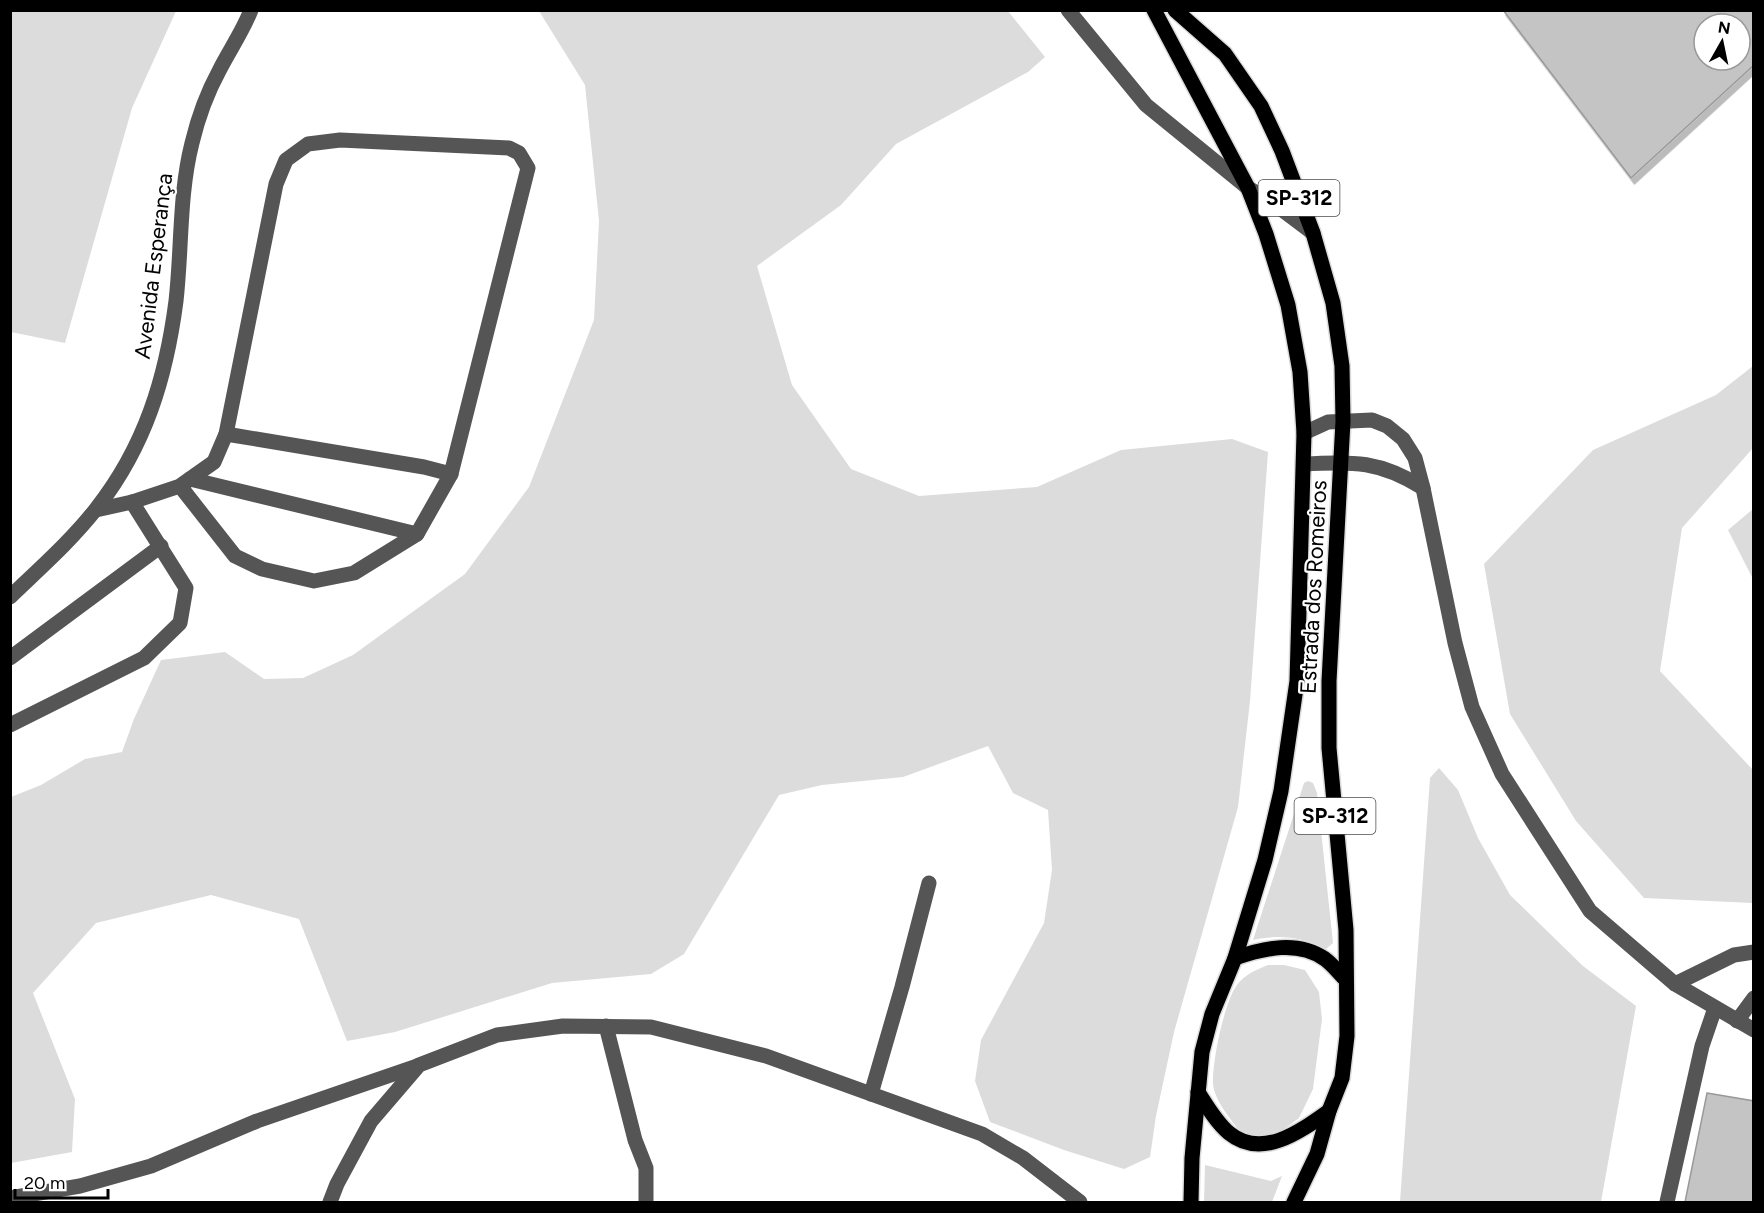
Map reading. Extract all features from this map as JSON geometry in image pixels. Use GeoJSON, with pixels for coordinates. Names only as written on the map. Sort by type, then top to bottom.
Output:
{"type":"FeatureCollection","features":[{"type":"Feature","properties":{"kind":"main road","name":"Estrada dos Romeiros"},"geometry":{"type":"LineString","coordinates":[[1154,10],[1248,188],[1266,234],[1288,305],[1300,372],[1304,433],[1298,681],[1281,791],[1265,860],[1235,958],[1212,1014],[1204,1042],[1192,1158],[1191,1203]]}},
{"type":"Feature","properties":{"kind":"main road","name":"Estrada dos Romeiros"},"geometry":{"type":"LineString","coordinates":[[1175,10],[1226,54],[1261,106],[1282,152],[1313,233],[1333,303],[1342,366],[1343,421],[1329,681],[1329,748],[1346,930],[1347,1036],[1342,1077],[1329,1111],[1317,1154],[1294,1203]]}},
{"type":"Feature","properties":{"kind":"main road"},"geometry":{"type":"LineString","coordinates":[[1235,958],[1263,948],[1310,951],[1327,960],[1345,979]]}},
{"type":"Feature","properties":{"kind":"main road"},"geometry":{"type":"LineString","coordinates":[[1198,1092],[1215,1118],[1230,1133],[1244,1141],[1258,1145],[1299,1132],[1329,1111]]}},
{"type":"Feature","properties":{"kind":"street","name":"Avenida Esperança"},"geometry":{"type":"LineString","coordinates":[[10,597],[96,510],[134,452],[154,403],[164,368],[176,300],[184,188],[191,144],[204,103],[251,10]]}},
{"type":"Feature","properties":{"kind":"street"},"geometry":{"type":"LineString","coordinates":[[1068,10],[1146,105],[1248,188],[1268,199],[1313,233]]}},
{"type":"Feature","properties":{"kind":"street"},"geometry":{"type":"LineString","coordinates":[[96,510],[132,502],[185,482],[214,462],[226,434],[276,184],[286,160],[308,144],[340,140],[509,148],[519,153],[528,168],[451,474],[417,534],[354,573],[314,581],[262,568],[235,556],[185,482]]}},
{"type":"Feature","properties":{"kind":"street"},"geometry":{"type":"LineString","coordinates":[[1304,433],[1328,422],[1372,420],[1387,426],[1403,440],[1415,458],[1423,488],[1455,643],[1472,706],[1502,774],[1590,911],[1675,984],[1754,1030]]}},
{"type":"Feature","properties":{"kind":"street"},"geometry":{"type":"LineString","coordinates":[[226,434],[424,467],[451,474]]}},
{"type":"Feature","properties":{"kind":"street"},"geometry":{"type":"LineString","coordinates":[[1304,464],[1341,462],[1378,466],[1392,470],[1423,488]]}},
{"type":"Feature","properties":{"kind":"street"},"geometry":{"type":"LineString","coordinates":[[185,482],[417,534]]}},
{"type":"Feature","properties":{"kind":"street"},"geometry":{"type":"LineString","coordinates":[[10,725],[144,658],[180,622],[186,588],[132,502]]}},
{"type":"Feature","properties":{"kind":"street"},"geometry":{"type":"LineString","coordinates":[[10,658],[161,546]]}},
{"type":"Feature","properties":{"kind":"street"},"geometry":{"type":"LineString","coordinates":[[871,1094],[929,883]]}},
{"type":"Feature","properties":{"kind":"street"},"geometry":{"type":"LineString","coordinates":[[1675,984],[1734,955],[1754,952]]}},
{"type":"Feature","properties":{"kind":"street"},"geometry":{"type":"LineString","coordinates":[[1737,1022],[1754,998]]}},
{"type":"Feature","properties":{"kind":"street"},"geometry":{"type":"LineString","coordinates":[[1667,1203],[1702,1046],[1715,1008]]}},
{"type":"Feature","properties":{"kind":"street"},"geometry":{"type":"LineString","coordinates":[[10,1198],[80,1186],[151,1166],[257,1121],[419,1065],[497,1035],[563,1026],[606,1026],[651,1027],[766,1056],[982,1134],[1023,1158],[1080,1203]]}},
{"type":"Feature","properties":{"kind":"street"},"geometry":{"type":"LineString","coordinates":[[606,1026],[635,1140],[646,1168],[648,1197],[646,1203]]}},
{"type":"Feature","properties":{"kind":"street"},"geometry":{"type":"LineString","coordinates":[[330,1203],[337,1184],[371,1121],[419,1065]]}},
{"type":"Feature","properties":{"kind":"shaded area"},"geometry":{"type":"Polygon","coordinates":[[[10,11],[176,11],[132,108],[65,343],[11,332],[10,11]]]}},
{"type":"Feature","properties":{"kind":"shaded area"},"geometry":{"type":"Polygon","coordinates":[[[539,11],[1008,11],[1045,57],[1028,72],[896,144],[841,205],[757,266],[792,385],[851,469],[919,496],[1037,487],[1121,450],[1232,439],[1268,452],[1250,701],[1238,807],[1174,1032],[1156,1116],[1150,1157],[1124,1169],[1064,1150],[990,1122],[975,1081],[981,1040],[1044,923],[1052,870],[1048,810],[1013,793],[988,746],[903,777],[822,785],[779,795],[684,954],[651,974],[552,983],[395,1032],[347,1041],[299,919],[211,895],[96,923],[33,993],[75,1099],[72,1152],[11,1163],[11,797],[41,785],[85,759],[122,752],[134,719],[161,660],[225,652],[264,679],[303,678],[353,655],[465,574],[529,487],[594,320],[599,221],[585,85],[539,11]]]}},
{"type":"Feature","properties":{"kind":"shaded area"},"geometry":{"type":"Polygon","coordinates":[[[1753,366],[1753,448],[1682,528],[1660,671],[1753,770],[1753,903],[1644,898],[1576,821],[1510,714],[1484,564],[1593,450],[1716,395],[1753,366]]]}},
{"type":"Feature","properties":{"kind":"shaded area"},"geometry":{"type":"Polygon","coordinates":[[[1753,509],[1753,579],[1728,530],[1753,509]]]}},
{"type":"Feature","properties":{"kind":"shaded area"},"geometry":{"type":"Polygon","coordinates":[[[1439,768],[1458,790],[1478,838],[1510,895],[1583,966],[1636,1006],[1601,1202],[1400,1202],[1430,778],[1439,768]]]}},
{"type":"Feature","properties":{"kind":"shaded area"},"geometry":{"type":"Polygon","coordinates":[[[1308,781],[1313,783],[1317,793],[1333,943],[1326,949],[1291,938],[1272,937],[1253,940],[1304,783],[1308,781]]]}},
{"type":"Feature","properties":{"kind":"shaded area"},"geometry":{"type":"Polygon","coordinates":[[[1268,965],[1284,965],[1305,970],[1319,992],[1322,1019],[1313,1089],[1299,1118],[1280,1132],[1266,1137],[1241,1133],[1220,1104],[1213,1084],[1214,1062],[1220,1033],[1232,993],[1244,978],[1268,965]]]}},
{"type":"Feature","properties":{"kind":"shaded area"},"geometry":{"type":"Polygon","coordinates":[[[1205,1165],[1271,1181],[1282,1176],[1272,1202],[1204,1202],[1205,1165]]]}},
{"type":"Feature","properties":{"kind":"building"},"geometry":{"type":"Polygon","coordinates":[[[1503,10],[1754,10],[1754,65],[1752,67],[1752,12],[1692,12],[1692,72],[1746,72],[1631,178],[1503,10]]]}},
{"type":"Feature","properties":{"kind":"building"},"geometry":{"type":"Polygon","coordinates":[[[1707,1093],[1754,1101],[1754,1202],[1685,1202],[1707,1093]]]}}]}
